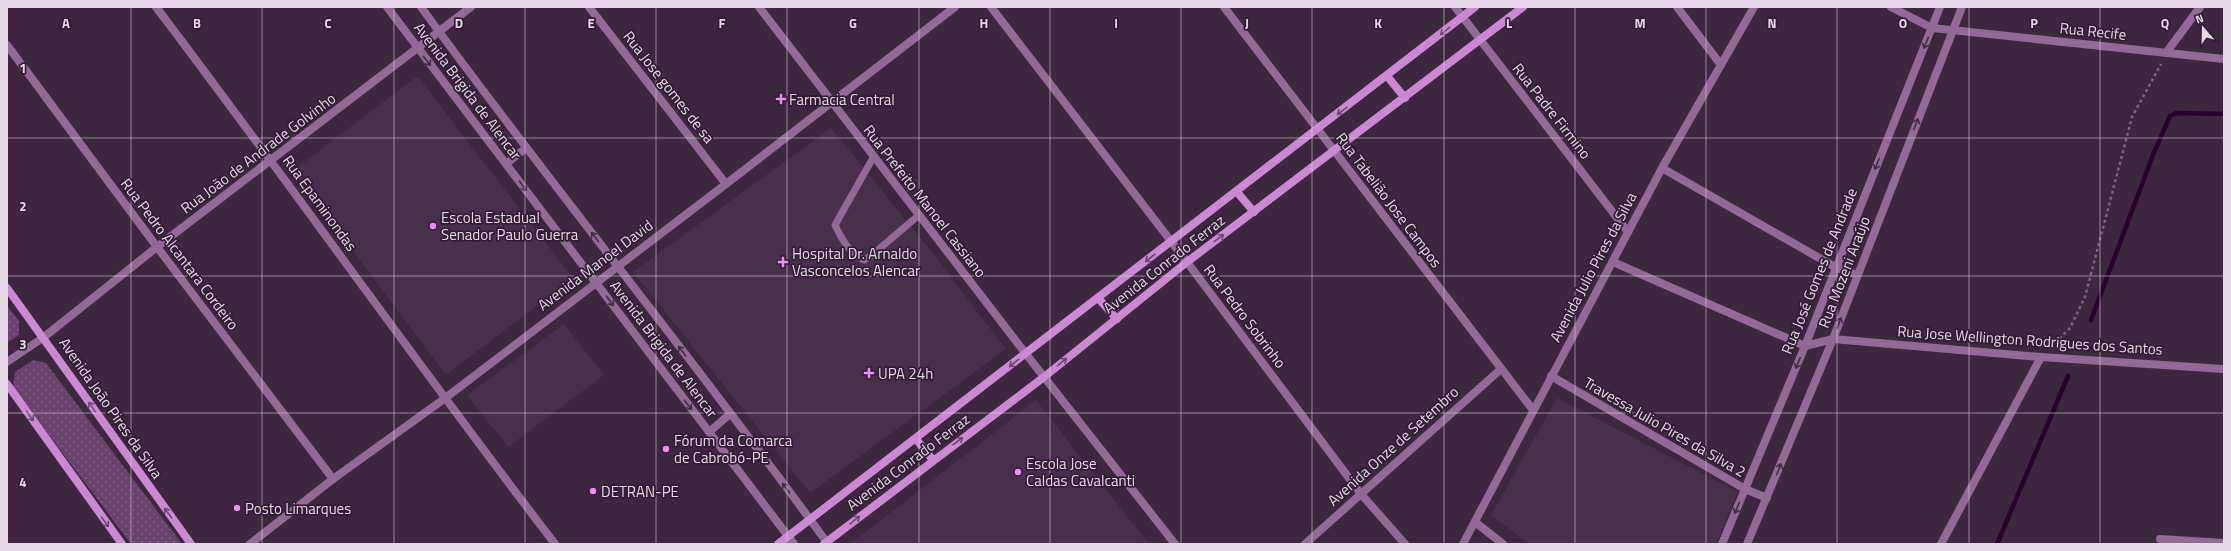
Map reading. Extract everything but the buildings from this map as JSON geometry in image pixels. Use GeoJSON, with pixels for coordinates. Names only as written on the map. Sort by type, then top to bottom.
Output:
{"type":"FeatureCollection","features":[{"type":"Feature","properties":{"kind":"street","name":"Rua Epaminondas"},"geometry":{"type":"LineString","coordinates":[[156,7],[272,160],[444,399],[555,544]]}},
{"type":"Feature","properties":{"kind":"street","name":"Avenida Brigida de Alencar"},"geometry":{"type":"LineString","coordinates":[[387,7],[416,48],[596,282],[794,544]]}},
{"type":"Feature","properties":{"kind":"street","name":"Avenida Brigida de Alencar"},"geometry":{"type":"LineString","coordinates":[[421,7],[526,148],[810,519],[826,543]]}},
{"type":"Feature","properties":{"kind":"street","name":"Rua João de Andrade Golvinho"},"geometry":{"type":"LineString","coordinates":[[7,362],[44,337],[157,248],[471,7]]}},
{"type":"Feature","properties":{"kind":"street","name":"Rua Jose gomes de sa"},"geometry":{"type":"LineString","coordinates":[[589,7],[726,184]]}},
{"type":"Feature","properties":{"kind":"street","name":"Rua Prefeito Manoel Cassiano"},"geometry":{"type":"LineString","coordinates":[[759,7],[1026,354],[1175,544]]}},
{"type":"Feature","properties":{"kind":"street","name":"Avenida Manoel David"},"geometry":{"type":"LineString","coordinates":[[250,544],[333,479],[444,399],[955,7]]}},
{"type":"Feature","properties":{"kind":"street","name":"Rua Pedro Sobrinho"},"geometry":{"type":"LineString","coordinates":[[991,7],[1170,242],[1187,262],[1360,494],[1405,544]]}},
{"type":"Feature","properties":{"kind":"street","name":"Rua Tabelião Jose Campos"},"geometry":{"type":"LineString","coordinates":[[1224,7],[1533,410]]}},
{"type":"Feature","properties":{"kind":"street","name":"Rua Padre Firmino"},"geometry":{"type":"LineString","coordinates":[[1455,7],[1628,232]]}},
{"type":"Feature","properties":{"kind":"street","name":"Avenida Conrado Ferraz"},"geometry":{"type":"LineString","coordinates":[[778,544],[1318,130],[1475,7]]}},
{"type":"Feature","properties":{"kind":"street","name":"Avenida Conrado Ferraz"},"geometry":{"type":"LineString","coordinates":[[826,543],[1044,377],[1187,262],[1523,7]]}},
{"type":"Feature","properties":{"kind":"street"},"geometry":{"type":"LineString","coordinates":[[1677,7],[1721,65]]}},
{"type":"Feature","properties":{"kind":"street","name":"Avenida Julio Pires da Silva"},"geometry":{"type":"LineString","coordinates":[[1463,544],[1662,168],[1754,7]]}},
{"type":"Feature","properties":{"kind":"street","name":"Rua Recife"},"geometry":{"type":"LineString","coordinates":[[1891,7],[1932,28],[2224,58]]}},
{"type":"Feature","properties":{"kind":"street","name":"Rua José Gomes de Andrade"},"geometry":{"type":"LineString","coordinates":[[1722,544],[1805,346],[1940,7]]}},
{"type":"Feature","properties":{"kind":"street","name":"Rua Mozeni Araújo"},"geometry":{"type":"LineString","coordinates":[[1747,544],[1833,339],[1962,7]]}},
{"type":"Feature","properties":{"kind":"street"},"geometry":{"type":"LineString","coordinates":[[2166,53],[2200,7]]}},
{"type":"Feature","properties":{"kind":"street","name":"Rua Pedro Alcantara Cordeiro"},"geometry":{"type":"LineString","coordinates":[[7,45],[157,248],[333,479]]}},
{"type":"Feature","properties":{"kind":"street"},"geometry":{"type":"LineString","coordinates":[[1387,76],[1404,98]]}},
{"type":"Feature","properties":{"kind":"street"},"geometry":{"type":"LineString","coordinates":[[506,164],[526,148]]}},
{"type":"Feature","properties":{"kind":"street"},"geometry":{"type":"LineString","coordinates":[[1662,168],[1836,267],[1857,275]]}},
{"type":"Feature","properties":{"kind":"street"},"geometry":{"type":"LineString","coordinates":[[1237,192],[1254,212]]}},
{"type":"Feature","properties":{"kind":"street"},"geometry":{"type":"LineString","coordinates":[[1613,262],[1805,346]]}},
{"type":"Feature","properties":{"kind":"street","name":"Avenida João Pires da Silva"},"geometry":{"type":"LineString","coordinates":[[7,288],[44,337],[120,447],[191,544]]}},
{"type":"Feature","properties":{"kind":"street"},"geometry":{"type":"LineString","coordinates":[[1098,298],[1117,319]]}},
{"type":"Feature","properties":{"kind":"street","name":"Rua Jose Wellington Rodrigues dos Santos"},"geometry":{"type":"LineString","coordinates":[[1805,346],[1833,339],[2041,357],[2224,369]]}},
{"type":"Feature","properties":{"kind":"street"},"geometry":{"type":"LineString","coordinates":[[1941,544],[2041,357]]}},
{"type":"Feature","properties":{"kind":"street","name":"Avenida Onze de Setembro"},"geometry":{"type":"LineString","coordinates":[[1305,544],[1501,369]]}},
{"type":"Feature","properties":{"kind":"street","name":"Travessa Julio Pires da Silva 2"},"geometry":{"type":"LineString","coordinates":[[1551,376],[1745,489],[1767,498]]}},
{"type":"Feature","properties":{"kind":"street"},"geometry":{"type":"LineString","coordinates":[[7,384],[122,544]]}},
{"type":"Feature","properties":{"kind":"street"},"geometry":{"type":"LineString","coordinates":[[709,432],[730,414]]}},
{"type":"Feature","properties":{"kind":"street"},"geometry":{"type":"LineString","coordinates":[[916,439],[934,460]]}},
{"type":"Feature","properties":{"kind":"street"},"geometry":{"type":"LineString","coordinates":[[1475,522],[1503,544]]}},
{"type":"Feature","properties":{"kind":"street"},"geometry":{"type":"LineString","coordinates":[[2160,539],[2224,543]]}},
{"type":"Feature","properties":{"kind":"lane"},"geometry":{"type":"LineString","coordinates":[[874,156],[834,225],[839,235],[856,257],[864,260],[919,215]]}},
{"type":"Feature","properties":{"kind":"path"},"geometry":{"type":"LineString","coordinates":[[2041,357],[2070,328],[2085,297],[2132,117],[2166,53]]}},
{"type":"Feature","properties":{"kind":"shaded area","name":"Escola Estadual Senador Paulo Guerra"},"geometry":{"type":"Polygon","coordinates":[[[415,78],[419,78],[573,278],[446,375],[295,174],[295,169],[415,78]]]}},
{"type":"Feature","properties":{"kind":"shaded area"},"geometry":{"type":"Polygon","coordinates":[[[831,128],[932,252],[1006,349],[810,493],[633,272],[831,128]]]}},
{"type":"Feature","properties":{"kind":"shaded area"},"geometry":{"type":"Polygon","coordinates":[[[7,305],[19,321],[19,335],[7,343],[7,305]]]}},
{"type":"Feature","properties":{"kind":"shaded area"},"geometry":{"type":"Polygon","coordinates":[[[564,324],[604,375],[508,447],[467,395],[564,324]]]}},
{"type":"Feature","properties":{"kind":"shaded area"},"geometry":{"type":"Polygon","coordinates":[[[33,360],[46,363],[182,544],[131,544],[13,387],[15,372],[33,360]]]}},
{"type":"Feature","properties":{"kind":"shaded area"},"geometry":{"type":"Polygon","coordinates":[[[1557,398],[1738,492],[1716,544],[1529,544],[1491,515],[1557,398]]]}},
{"type":"Feature","properties":{"kind":"shaded area","name":"Escola Jose Caldas Cavalcanti"},"geometry":{"type":"Polygon","coordinates":[[[1036,400],[1149,544],[850,544],[1036,400]]]}},
{"type":"Feature","properties":{"kind":"waterway"},"geometry":{"type":"LineString","coordinates":[[2091,320],[2153,155],[2170,116],[2176,113],[2224,114]]}},
{"type":"Feature","properties":{"kind":"waterway"},"geometry":{"type":"LineString","coordinates":[[1997,544],[2068,376]]}},
{"type":"Feature","properties":{"kind":"place","name":"Farmacia Central"},"geometry":{"type":"Point","coordinates":[781,99]}},
{"type":"Feature","properties":{"kind":"place","name":"Escola Estadual Senador Paulo Guerra"},"geometry":{"type":"Point","coordinates":[433,226]}},
{"type":"Feature","properties":{"kind":"place","name":"Hospital Dr. Arnaldo Vasconcelos Alencar"},"geometry":{"type":"Point","coordinates":[783,262]}},
{"type":"Feature","properties":{"kind":"place","name":"UPA 24h"},"geometry":{"type":"Point","coordinates":[869,373]}},
{"type":"Feature","properties":{"kind":"place","name":"Fórum da Comarca de Cabrobó-PE"},"geometry":{"type":"Point","coordinates":[666,449]}},
{"type":"Feature","properties":{"kind":"place","name":"Escola Jose Caldas Cavalcanti"},"geometry":{"type":"Point","coordinates":[1018,472]}},
{"type":"Feature","properties":{"kind":"place","name":"DETRAN-PE"},"geometry":{"type":"Point","coordinates":[593,491]}},
{"type":"Feature","properties":{"kind":"place","name":"Posto Limarques"},"geometry":{"type":"Point","coordinates":[237,508]}}]}
